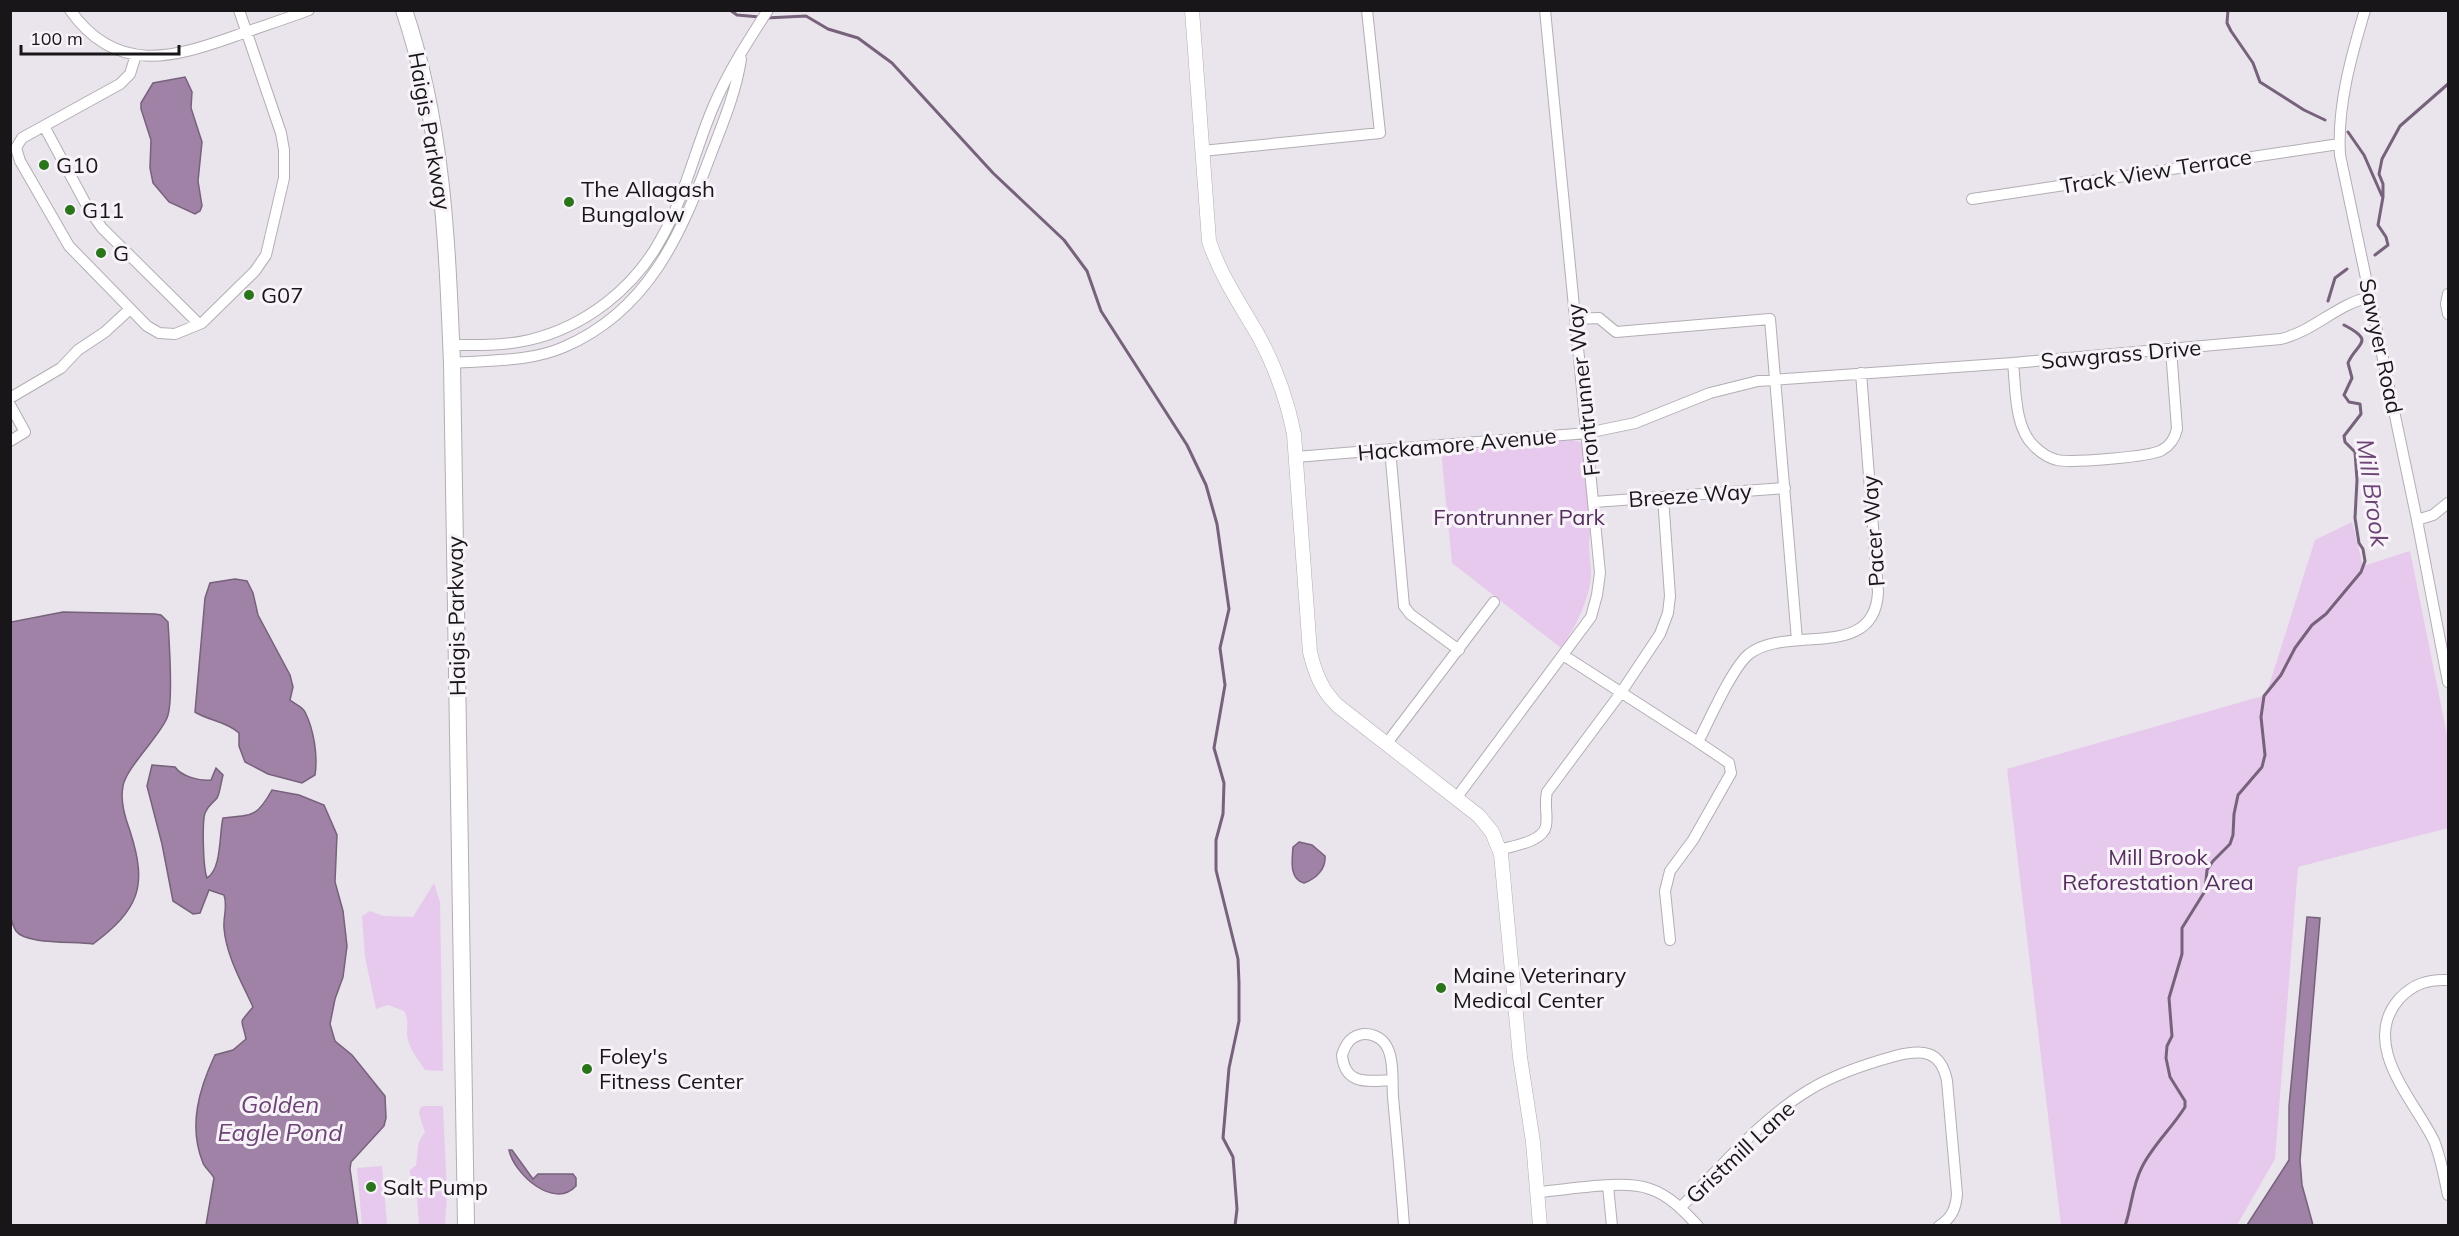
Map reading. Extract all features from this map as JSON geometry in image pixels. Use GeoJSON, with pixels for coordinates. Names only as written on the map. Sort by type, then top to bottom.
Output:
{"type":"FeatureCollection","features":[{"type":"Feature","properties":{"kind":"main road","name":"Haigis Parkway"},"geometry":{"type":"LineString","coordinates":[[404,10],[425,84],[440,169],[448,248],[452,363],[466,1226]]}},
{"type":"Feature","properties":{"kind":"street"},"geometry":{"type":"LineString","coordinates":[[70,10],[81,24],[107,45],[136,55],[156,57],[176,55],[309,10]]}},
{"type":"Feature","properties":{"kind":"street"},"geometry":{"type":"LineString","coordinates":[[136,55],[130,74],[120,84],[19,140],[16,148],[20,161],[69,246],[147,326],[159,333],[175,334],[210,317],[263,261],[284,178],[283,143],[239,10]]}},
{"type":"Feature","properties":{"kind":"street"},"geometry":{"type":"LineString","coordinates":[[451,345],[496,345],[529,340],[560,330],[589,315],[621,292],[642,267],[662,237],[714,105],[743,49],[768,10]]}},
{"type":"Feature","properties":{"kind":"street"},"geometry":{"type":"LineString","coordinates":[[1192,10],[1209,241],[1214,257],[1258,336],[1281,386],[1291,419],[1296,457],[1310,652],[1314,668],[1333,701],[1457,797],[1488,826],[1499,850],[1503,865],[1520,1057],[1530,1112],[1540,1226]]}},
{"type":"Feature","properties":{"kind":"street"},"geometry":{"type":"LineString","coordinates":[[1202,151],[1380,133],[1367,10]]}},
{"type":"Feature","properties":{"kind":"street","name":"Frontrunner Way"},"geometry":{"type":"LineString","coordinates":[[1457,797],[1591,617],[1598,595],[1600,573],[1594,502],[1545,10]]}},
{"type":"Feature","properties":{"kind":"street","name":"Sawyer Road"},"geometry":{"type":"LineString","coordinates":[[2365,10],[2344,95],[2339,144],[2344,182],[2443,630],[2448,682]]}},
{"type":"Feature","properties":{"kind":"street"},"geometry":{"type":"LineString","coordinates":[[452,363],[541,355],[564,347],[594,332],[622,312],[644,288],[679,231],[700,184],[738,81],[743,49]]}},
{"type":"Feature","properties":{"kind":"street"},"geometry":{"type":"LineString","coordinates":[[44,126],[88,208],[102,228],[199,324]]}},
{"type":"Feature","properties":{"kind":"street","name":"Track View Terrace"},"geometry":{"type":"LineString","coordinates":[[1972,199],[2339,144]]}},
{"type":"Feature","properties":{"kind":"street"},"geometry":{"type":"LineString","coordinates":[[2448,294],[2446,304],[2448,314]]}},
{"type":"Feature","properties":{"kind":"street","name":"Sawgrass Drive"},"geometry":{"type":"LineString","coordinates":[[1861,373],[2013,363],[2291,337],[2343,306],[2370,297]]}},
{"type":"Feature","properties":{"kind":"street"},"geometry":{"type":"LineString","coordinates":[[10,398],[61,368],[78,350],[105,332],[130,309]]}},
{"type":"Feature","properties":{"kind":"street"},"geometry":{"type":"LineString","coordinates":[[1576,319],[1599,318],[1616,332],[1770,319],[1777,380],[1797,640]]}},
{"type":"Feature","properties":{"kind":"street"},"geometry":{"type":"LineString","coordinates":[[2013,363],[2021,424],[2030,441],[2045,454],[2065,460],[2148,454],[2167,447],[2177,429],[2171,349]]}},
{"type":"Feature","properties":{"kind":"street","name":"Hackamore Avenue"},"geometry":{"type":"LineString","coordinates":[[1296,457],[1587,434],[1635,423],[1730,388],[1777,380],[1861,373]]}},
{"type":"Feature","properties":{"kind":"street","name":"Pacer Way"},"geometry":{"type":"LineString","coordinates":[[1698,742],[1743,660],[1762,647],[1797,640],[1835,638],[1854,633],[1867,623],[1878,601],[1861,373]]}},
{"type":"Feature","properties":{"kind":"street"},"geometry":{"type":"LineString","coordinates":[[10,405],[25,432],[10,441]]}},
{"type":"Feature","properties":{"kind":"street"},"geometry":{"type":"LineString","coordinates":[[1390,449],[1404,606],[1410,614],[1459,650]]}},
{"type":"Feature","properties":{"kind":"street","name":"Breeze Way"},"geometry":{"type":"LineString","coordinates":[[1594,502],[1785,488]]}},
{"type":"Feature","properties":{"kind":"street"},"geometry":{"type":"LineString","coordinates":[[1499,850],[1532,840],[1544,832],[1546,825],[1544,802],[1547,792],[1620,694],[1660,634],[1668,613],[1670,596],[1663,496]]}},
{"type":"Feature","properties":{"kind":"street"},"geometry":{"type":"LineString","coordinates":[[2417,520],[2433,515],[2448,503]]}},
{"type":"Feature","properties":{"kind":"street"},"geometry":{"type":"LineString","coordinates":[[1387,743],[1494,602]]}},
{"type":"Feature","properties":{"kind":"street"},"geometry":{"type":"LineString","coordinates":[[1563,655],[1620,694],[1724,759],[1732,768],[1693,840],[1670,871],[1665,891],[1670,939]]}},
{"type":"Feature","properties":{"kind":"street"},"geometry":{"type":"LineString","coordinates":[[2448,980],[2423,982],[2403,995],[2390,1013],[2386,1037],[2390,1061],[2399,1083],[2434,1143],[2448,1195]]}},
{"type":"Feature","properties":{"kind":"street"},"geometry":{"type":"LineString","coordinates":[[1392,1080],[1368,1081],[1352,1077],[1346,1071],[1342,1055],[1349,1041],[1364,1034],[1375,1036],[1384,1042],[1390,1056],[1392,1080],[1404,1226]]}},
{"type":"Feature","properties":{"kind":"street","name":"Gristmill Lane"},"geometry":{"type":"LineString","coordinates":[[1680,1208],[1763,1126],[1810,1089],[1864,1066],[1919,1052],[1942,1064],[1947,1082],[1957,1201],[1950,1217],[1939,1226]]}},
{"type":"Feature","properties":{"kind":"street"},"geometry":{"type":"LineString","coordinates":[[1608,1186],[1612,1226]]}},
{"type":"Feature","properties":{"kind":"street","name":"Gristmill Lane"},"geometry":{"type":"LineString","coordinates":[[1538,1192],[1608,1186],[1635,1186],[1650,1189],[1680,1208],[1698,1226]]}},
{"type":"Feature","properties":{"kind":"green space","name":"Frontrunner Park"},"geometry":{"type":"Polygon","coordinates":[[[1573,440],[1580,442],[1585,448],[1592,527],[1589,544],[1591,574],[1581,613],[1561,648],[1452,563],[1441,450],[1573,440]]]}},
{"type":"Feature","properties":{"kind":"green space","name":"Mill Brook Reforestation Area"},"geometry":{"type":"Polygon","coordinates":[[[2352,522],[2363,566],[2410,551],[2448,740],[2448,828],[2298,867],[2275,1159],[2237,1225],[2061,1225],[2007,769],[2266,695],[2315,540],[2352,522]]]}},
{"type":"Feature","properties":{"kind":"green space"},"geometry":{"type":"Polygon","coordinates":[[[434,883],[440,902],[443,1071],[425,1070],[416,1057],[408,1039],[404,1011],[388,1005],[376,1009],[365,957],[362,916],[370,911],[383,916],[413,917],[434,883]]]}},
{"type":"Feature","properties":{"kind":"green space"},"geometry":{"type":"Polygon","coordinates":[[[442,1106],[443,1108],[447,1195],[445,1225],[419,1225],[417,1196],[411,1181],[410,1170],[416,1165],[419,1144],[425,1132],[419,1114],[420,1108],[442,1106]]]}},
{"type":"Feature","properties":{"kind":"green space","name":"Salt Pump"},"geometry":{"type":"Polygon","coordinates":[[[382,1166],[387,1225],[362,1225],[357,1168],[382,1166]]]}},
{"type":"Feature","properties":{"kind":"water"},"geometry":{"type":"Polygon","coordinates":[[[185,77],[192,92],[191,108],[202,142],[198,181],[202,206],[195,214],[169,202],[153,183],[150,168],[151,140],[141,109],[141,103],[153,83],[185,77]]]}},
{"type":"Feature","properties":{"kind":"water"},"geometry":{"type":"Polygon","coordinates":[[[235,579],[247,581],[253,593],[258,615],[290,675],[293,687],[290,700],[304,710],[311,727],[316,751],[315,775],[302,783],[268,774],[245,762],[239,746],[239,733],[229,726],[195,712],[205,598],[210,583],[235,579]]]}},
{"type":"Feature","properties":{"kind":"water"},"geometry":{"type":"Polygon","coordinates":[[[63,612],[155,614],[161,615],[168,622],[170,699],[167,718],[130,770],[122,792],[138,867],[136,895],[130,908],[121,919],[93,944],[30,939],[16,931],[11,918],[11,622],[63,612]]]}},
{"type":"Feature","properties":{"kind":"water","name":"Golden Eagle Pond"},"geometry":{"type":"Polygon","coordinates":[[[152,765],[175,767],[187,776],[202,780],[211,780],[216,768],[223,775],[218,796],[207,808],[204,818],[204,855],[207,878],[212,873],[218,859],[223,818],[253,813],[258,810],[272,790],[299,795],[324,805],[337,835],[335,882],[343,911],[347,946],[343,977],[335,999],[330,1024],[335,1041],[352,1055],[385,1096],[384,1126],[351,1162],[358,1225],[206,1225],[214,1178],[204,1165],[196,1135],[200,1094],[215,1055],[233,1050],[246,1039],[242,1022],[253,1007],[235,969],[225,938],[224,895],[209,890],[200,913],[193,914],[173,901],[162,844],[147,786],[152,765]]]}},
{"type":"Feature","properties":{"kind":"water"},"geometry":{"type":"Polygon","coordinates":[[[1299,842],[1312,845],[1325,856],[1324,865],[1319,873],[1304,883],[1296,878],[1292,868],[1293,847],[1299,842]]]}},
{"type":"Feature","properties":{"kind":"water"},"geometry":{"type":"Polygon","coordinates":[[[2307,917],[2320,918],[2300,1160],[2302,1185],[2313,1225],[2247,1225],[2289,1160],[2289,1106],[2307,917]]]}},
{"type":"Feature","properties":{"kind":"water"},"geometry":{"type":"Polygon","coordinates":[[[509,1150],[512,1150],[533,1179],[538,1174],[573,1174],[576,1178],[576,1186],[567,1192],[557,1194],[536,1186],[518,1169],[509,1150]]]}},
{"type":"Feature","properties":{"kind":"waterway"},"geometry":{"type":"LineString","coordinates":[[673,10],[687,10]]}},
{"type":"Feature","properties":{"kind":"waterway"},"geometry":{"type":"LineString","coordinates":[[730,10],[737,15],[760,17]]}},
{"type":"Feature","properties":{"kind":"waterway"},"geometry":{"type":"LineString","coordinates":[[2228,10],[2227,23],[2253,63],[2260,82],[2304,110],[2325,120]]}},
{"type":"Feature","properties":{"kind":"waterway"},"geometry":{"type":"LineString","coordinates":[[766,18],[806,16],[828,29],[858,38],[892,63],[993,173],[1064,240],[1087,271],[1101,311],[1187,445],[1206,485],[1217,524],[1229,609],[1220,648],[1225,685],[1214,748],[1224,783],[1223,814],[1216,840],[1216,870],[1238,959],[1239,1021],[1229,1068],[1223,1138],[1233,1157],[1237,1209],[1235,1226]]}},
{"type":"Feature","properties":{"kind":"waterway","name":"Mill Brook"},"geometry":{"type":"LineString","coordinates":[[2375,255],[2388,245],[2378,225],[2383,197],[2383,184],[2379,174],[2382,159],[2400,126],[2448,84]]}},
{"type":"Feature","properties":{"kind":"waterway"},"geometry":{"type":"LineString","coordinates":[[2348,132],[2364,155],[2382,196]]}},
{"type":"Feature","properties":{"kind":"waterway","name":"Mill Brook"},"geometry":{"type":"LineString","coordinates":[[2328,301],[2335,278],[2347,269]]}},
{"type":"Feature","properties":{"kind":"waterway","name":"Mill Brook"},"geometry":{"type":"LineString","coordinates":[[2125,1226],[2136,1181],[2142,1167],[2185,1107],[2185,1101],[2170,1077],[2166,1058],[2167,1046],[2172,1036],[2169,998],[2182,954],[2182,928],[2205,891],[2207,870],[2230,844],[2238,795],[2262,767],[2265,755],[2261,717],[2264,696],[2281,675],[2295,648],[2312,625],[2326,614],[2361,572],[2365,561],[2355,518],[2357,480],[2355,452],[2345,442],[2344,436],[2361,414],[2360,404],[2349,402],[2344,395],[2352,378],[2348,363],[2362,339],[2360,335],[2344,325]]}},
{"type":"Feature","properties":{"kind":"place","name":"G10"},"geometry":{"type":"Point","coordinates":[44,165]}},
{"type":"Feature","properties":{"kind":"place","name":"The Allagash Bungalow"},"geometry":{"type":"Point","coordinates":[569,202]}},
{"type":"Feature","properties":{"kind":"place","name":"G11"},"geometry":{"type":"Point","coordinates":[70,210]}},
{"type":"Feature","properties":{"kind":"place","name":"G"},"geometry":{"type":"Point","coordinates":[101,253]}},
{"type":"Feature","properties":{"kind":"place","name":"G07"},"geometry":{"type":"Point","coordinates":[249,295]}},
{"type":"Feature","properties":{"kind":"place","name":"Maine Veterinary Medical Center"},"geometry":{"type":"Point","coordinates":[1441,988]}},
{"type":"Feature","properties":{"kind":"place","name":"Foley's Fitness Center"},"geometry":{"type":"Point","coordinates":[587,1069]}},
{"type":"Feature","properties":{"kind":"place","name":"Salt Pump"},"geometry":{"type":"Point","coordinates":[371,1187]}}]}
